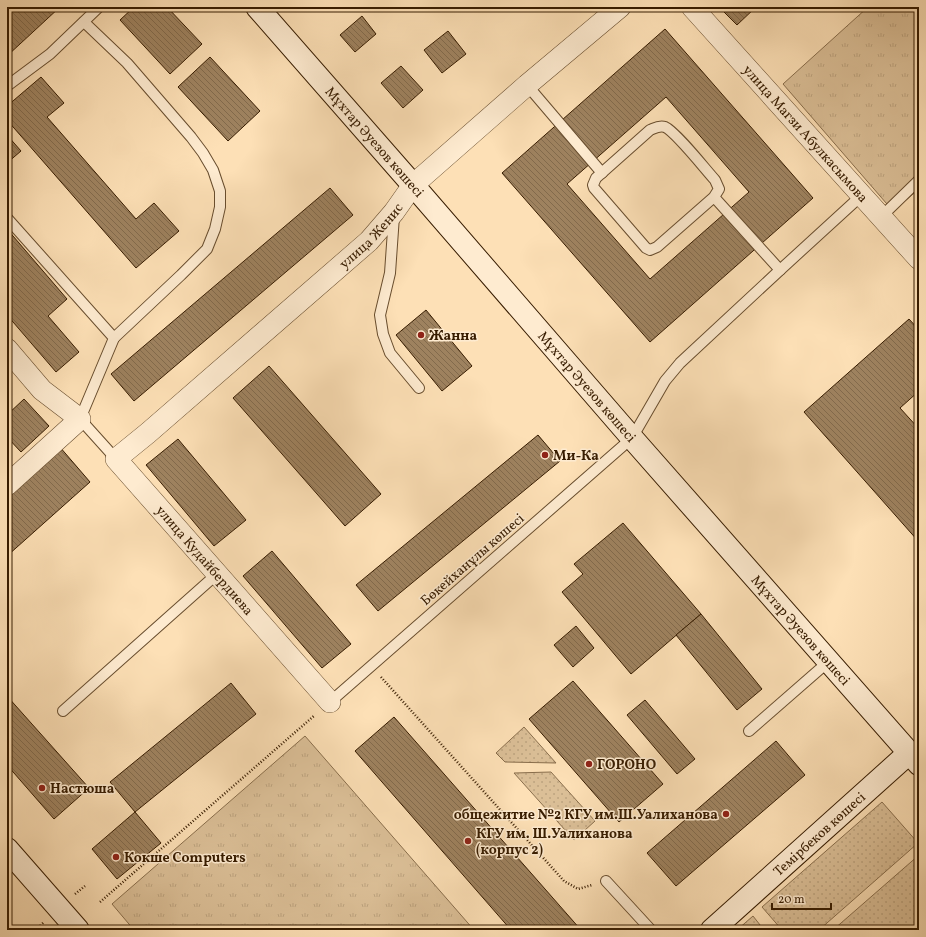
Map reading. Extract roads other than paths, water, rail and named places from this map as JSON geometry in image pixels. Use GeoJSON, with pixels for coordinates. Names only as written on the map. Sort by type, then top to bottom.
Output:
{"type":"FeatureCollection","features":[{"type":"Feature","properties":{"kind":"main road","name":"Мұхтар Әуезов көшесі"},"geometry":{"type":"LineString","coordinates":[[256,7],[828,662],[916,754]]}},
{"type":"Feature","properties":{"kind":"main road","name":"Темірбеков көшесі"},"geometry":{"type":"LineString","coordinates":[[712,930],[916,754]]}},
{"type":"Feature","properties":{"kind":"main road"},"geometry":{"type":"LineString","coordinates":[[7,849],[78,930]]}},
{"type":"Feature","properties":{"kind":"street","name":"улица Женис"},"geometry":{"type":"LineString","coordinates":[[116,459],[160,423],[369,241],[394,212],[413,185],[527,85],[620,7]]}},
{"type":"Feature","properties":{"kind":"street","name":"улица Магзи Абулкасымова"},"geometry":{"type":"LineString","coordinates":[[692,7],[919,259]]}},
{"type":"Feature","properties":{"kind":"street","name":"улица Кудайбердиева"},"geometry":{"type":"LineString","coordinates":[[7,349],[42,390],[80,419]]}},
{"type":"Feature","properties":{"kind":"street"},"geometry":{"type":"LineString","coordinates":[[7,485],[80,419]]}},
{"type":"Feature","properties":{"kind":"street","name":"улица Кудайбердиева"},"geometry":{"type":"LineString","coordinates":[[116,459],[330,702]]}},
{"type":"Feature","properties":{"kind":"lane"},"geometry":{"type":"LineString","coordinates":[[7,86],[50,54],[99,7]]}},
{"type":"Feature","properties":{"kind":"lane"},"geometry":{"type":"LineString","coordinates":[[80,419],[114,338],[207,249],[217,222],[220,207],[220,191],[212,170],[203,153],[127,63],[84,22]]}},
{"type":"Feature","properties":{"kind":"lane"},"geometry":{"type":"LineString","coordinates":[[527,85],[602,173]]}},
{"type":"Feature","properties":{"kind":"lane"},"geometry":{"type":"LineString","coordinates":[[661,126],[672,132],[715,180],[719,189],[714,197],[657,247],[650,250],[643,245],[593,185],[594,181],[602,173],[650,130],[661,126]]}},
{"type":"Feature","properties":{"kind":"lane"},"geometry":{"type":"LineString","coordinates":[[881,217],[919,180]]}},
{"type":"Feature","properties":{"kind":"lane","name":"Бөкейханұлы көшесі"},"geometry":{"type":"LineString","coordinates":[[330,702],[632,438],[665,381],[680,363],[862,195]]}},
{"type":"Feature","properties":{"kind":"lane"},"geometry":{"type":"LineString","coordinates":[[714,197],[780,270]]}},
{"type":"Feature","properties":{"kind":"lane"},"geometry":{"type":"LineString","coordinates":[[394,212],[390,273],[380,315],[383,334],[390,353],[419,388]]}},
{"type":"Feature","properties":{"kind":"lane"},"geometry":{"type":"LineString","coordinates":[[7,218],[114,338]]}},
{"type":"Feature","properties":{"kind":"lane","name":"улица Кудайбердиева"},"geometry":{"type":"LineString","coordinates":[[80,419],[116,459]]}},
{"type":"Feature","properties":{"kind":"lane"},"geometry":{"type":"LineString","coordinates":[[63,711],[218,574]]}},
{"type":"Feature","properties":{"kind":"lane"},"geometry":{"type":"LineString","coordinates":[[749,731],[828,662]]}},
{"type":"Feature","properties":{"kind":"lane"},"geometry":{"type":"LineString","coordinates":[[606,881],[651,930]]}},
{"type":"Feature","properties":{"kind":"place","name":"Жанна"},"geometry":{"type":"Point","coordinates":[421,335]}},
{"type":"Feature","properties":{"kind":"place","name":"Ми-Ка"},"geometry":{"type":"Point","coordinates":[545,455]}},
{"type":"Feature","properties":{"kind":"place","name":"ГОРОНО"},"geometry":{"type":"Point","coordinates":[589,764]}},
{"type":"Feature","properties":{"kind":"place","name":"Настюша"},"geometry":{"type":"Point","coordinates":[42,788]}},
{"type":"Feature","properties":{"kind":"place","name":"общежитие №2 КГУ им.Ш.Уалиханова"},"geometry":{"type":"Point","coordinates":[726,814]}},
{"type":"Feature","properties":{"kind":"place","name":"КГУ им. Ш.Уалиханова (корпус 2)"},"geometry":{"type":"Point","coordinates":[468,841]}},
{"type":"Feature","properties":{"kind":"place","name":"Кокше Computers"},"geometry":{"type":"Point","coordinates":[116,857]}}]}
